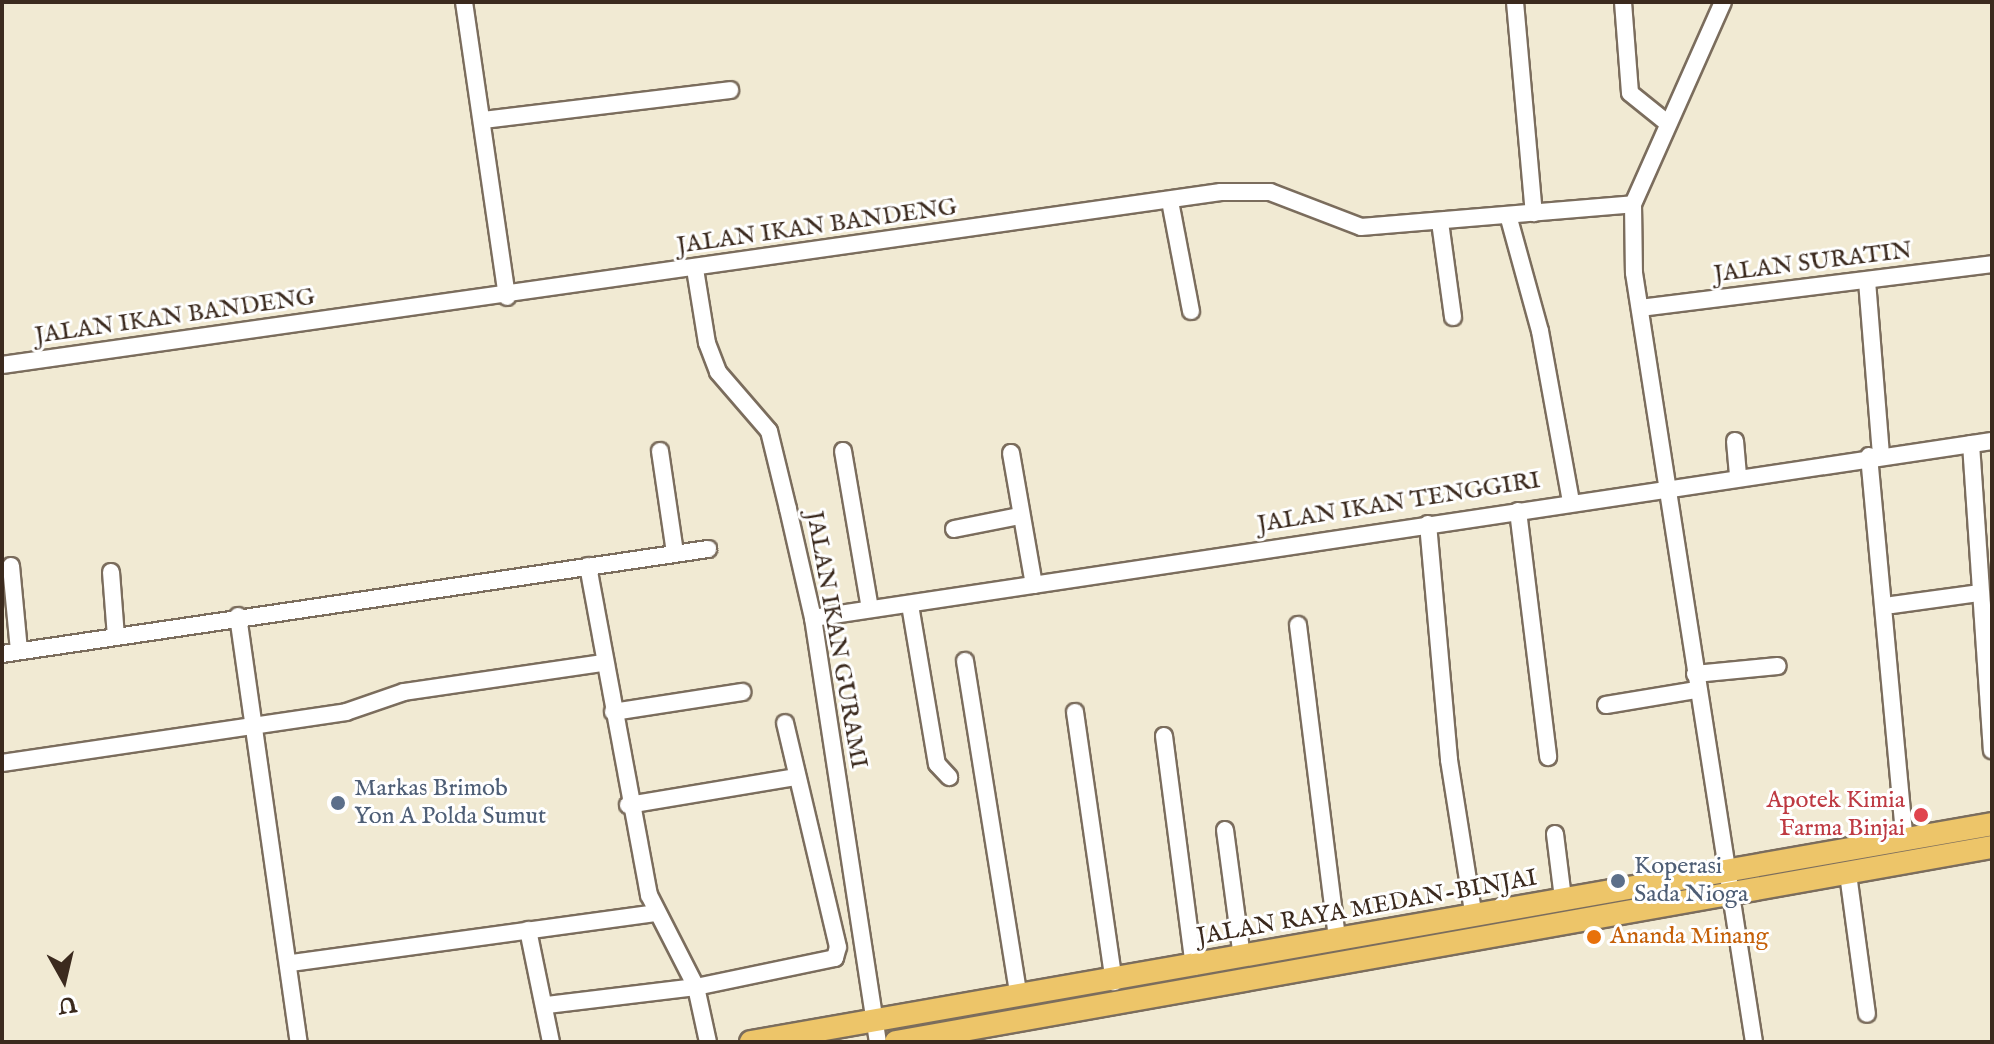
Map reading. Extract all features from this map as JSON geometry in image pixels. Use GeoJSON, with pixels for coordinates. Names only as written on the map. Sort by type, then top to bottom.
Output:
{"type":"FeatureCollection","features":[{"type":"Feature","properties":{"kind":"main road","name":"JALAN RAYA MEDAN-BINJAI"},"geometry":{"type":"LineString","coordinates":[[751,1042],[876,1032],[1019,997],[1992,824]]}},
{"type":"Feature","properties":{"kind":"main road","name":"JALAN RAYA MEDAN-BINJAI"},"geometry":{"type":"LineString","coordinates":[[896,1042],[1727,897],[1992,847]]}},
{"type":"Feature","properties":{"kind":"street"},"geometry":{"type":"LineString","coordinates":[[464,2],[507,297]]}},
{"type":"Feature","properties":{"kind":"street"},"geometry":{"type":"LineString","coordinates":[[1515,2],[1534,213]]}},
{"type":"Feature","properties":{"kind":"street"},"geometry":{"type":"LineString","coordinates":[[1623,2],[1630,93],[1665,121]]}},
{"type":"Feature","properties":{"kind":"street"},"geometry":{"type":"LineString","coordinates":[[1723,2],[1665,121],[1633,204],[1640,308],[1723,873],[1754,1042]]}},
{"type":"Feature","properties":{"kind":"street"},"geometry":{"type":"LineString","coordinates":[[483,120],[730,90]]}},
{"type":"Feature","properties":{"kind":"street","name":"JALAN IKAN BANDENG"},"geometry":{"type":"LineString","coordinates":[[2,365],[1258,190],[1361,227],[1633,204]]}},
{"type":"Feature","properties":{"kind":"street"},"geometry":{"type":"LineString","coordinates":[[1170,201],[1191,311]]}},
{"type":"Feature","properties":{"kind":"street"},"geometry":{"type":"LineString","coordinates":[[1508,215],[1540,331],[1571,501]]}},
{"type":"Feature","properties":{"kind":"street"},"geometry":{"type":"LineString","coordinates":[[1440,222],[1453,317]]}},
{"type":"Feature","properties":{"kind":"street","name":"JALAN SURATIN"},"geometry":{"type":"LineString","coordinates":[[1640,308],[1992,264]]}},
{"type":"Feature","properties":{"kind":"street","name":"JALAN IKAN GURAMI"},"geometry":{"type":"LineString","coordinates":[[695,269],[718,372],[769,431],[813,618],[876,1032]]}},
{"type":"Feature","properties":{"kind":"street"},"geometry":{"type":"LineString","coordinates":[[1867,281],[1875,455],[1905,841]]}},
{"type":"Feature","properties":{"kind":"street"},"geometry":{"type":"LineString","coordinates":[[1735,441],[1738,478]]}},
{"type":"Feature","properties":{"kind":"street","name":"JALAN IKAN TENGGIRI"},"geometry":{"type":"LineString","coordinates":[[813,618],[1875,455],[1992,441]]}},
{"type":"Feature","properties":{"kind":"street"},"geometry":{"type":"LineString","coordinates":[[1971,444],[1992,750]]}},
{"type":"Feature","properties":{"kind":"street"},"geometry":{"type":"LineString","coordinates":[[660,451],[675,553]]}},
{"type":"Feature","properties":{"kind":"street"},"geometry":{"type":"LineString","coordinates":[[843,451],[870,609]]}},
{"type":"Feature","properties":{"kind":"street"},"geometry":{"type":"LineString","coordinates":[[1011,453],[1019,516],[1034,585]]}},
{"type":"Feature","properties":{"kind":"street"},"geometry":{"type":"LineString","coordinates":[[1518,511],[1548,757]]}},
{"type":"Feature","properties":{"kind":"street"},"geometry":{"type":"LineString","coordinates":[[954,529],[1019,516]]}},
{"type":"Feature","properties":{"kind":"street"},"geometry":{"type":"LineString","coordinates":[[1428,524],[1449,760],[1474,917]]}},
{"type":"Feature","properties":{"kind":"street"},"geometry":{"type":"LineString","coordinates":[[2,654],[238,616],[708,549]]}},
{"type":"Feature","properties":{"kind":"street"},"geometry":{"type":"LineString","coordinates":[[11,566],[19,650]]}},
{"type":"Feature","properties":{"kind":"street"},"geometry":{"type":"LineString","coordinates":[[588,566],[628,805],[655,913],[696,987],[708,1042]]}},
{"type":"Feature","properties":{"kind":"street"},"geometry":{"type":"LineString","coordinates":[[111,572],[116,637]]}},
{"type":"Feature","properties":{"kind":"street"},"geometry":{"type":"LineString","coordinates":[[1892,605],[1980,593]]}},
{"type":"Feature","properties":{"kind":"street"},"geometry":{"type":"LineString","coordinates":[[910,605],[937,764],[949,777]]}},
{"type":"Feature","properties":{"kind":"street"},"geometry":{"type":"LineString","coordinates":[[238,616],[291,963],[299,1042]]}},
{"type":"Feature","properties":{"kind":"street"},"geometry":{"type":"LineString","coordinates":[[1298,625],[1337,939]]}},
{"type":"Feature","properties":{"kind":"street"},"geometry":{"type":"LineString","coordinates":[[965,661],[1019,997]]}},
{"type":"Feature","properties":{"kind":"street"},"geometry":{"type":"LineString","coordinates":[[2,763],[253,728],[357,710],[404,692],[604,663]]}},
{"type":"Feature","properties":{"kind":"street"},"geometry":{"type":"LineString","coordinates":[[1606,705],[1696,682],[1778,666]]}},
{"type":"Feature","properties":{"kind":"street"},"geometry":{"type":"LineString","coordinates":[[613,712],[742,692]]}},
{"type":"Feature","properties":{"kind":"street"},"geometry":{"type":"LineString","coordinates":[[1075,712],[1114,982]]}},
{"type":"Feature","properties":{"kind":"street"},"geometry":{"type":"LineString","coordinates":[[547,1005],[696,987],[835,958],[838,947],[795,777],[785,723]]}},
{"type":"Feature","properties":{"kind":"street"},"geometry":{"type":"LineString","coordinates":[[1164,736],[1194,967]]}},
{"type":"Feature","properties":{"kind":"street"},"geometry":{"type":"LineString","coordinates":[[628,805],[795,777]]}},
{"type":"Feature","properties":{"kind":"street"},"geometry":{"type":"LineString","coordinates":[[1225,830],[1242,957]]}},
{"type":"Feature","properties":{"kind":"street"},"geometry":{"type":"LineString","coordinates":[[1555,834],[1563,898]]}},
{"type":"Feature","properties":{"kind":"street"},"geometry":{"type":"LineString","coordinates":[[1848,874],[1867,1014]]}},
{"type":"Feature","properties":{"kind":"street"},"geometry":{"type":"LineString","coordinates":[[291,963],[655,913]]}},
{"type":"Feature","properties":{"kind":"street"},"geometry":{"type":"LineString","coordinates":[[528,930],[547,1005],[551,1042]]}},
{"type":"Feature","properties":{"kind":"place","name":"Markas Brimob Yon A Polda Sumut"},"geometry":{"type":"Point","coordinates":[338,803]}},
{"type":"Feature","properties":{"kind":"place","name":"Apotek Kimia Farma Binjai"},"geometry":{"type":"Point","coordinates":[1921,815]}},
{"type":"Feature","properties":{"kind":"place","name":"Koperasi Sada Nioga"},"geometry":{"type":"Point","coordinates":[1618,881]}},
{"type":"Feature","properties":{"kind":"place","name":"Ananda Minang"},"geometry":{"type":"Point","coordinates":[1594,937]}}]}
